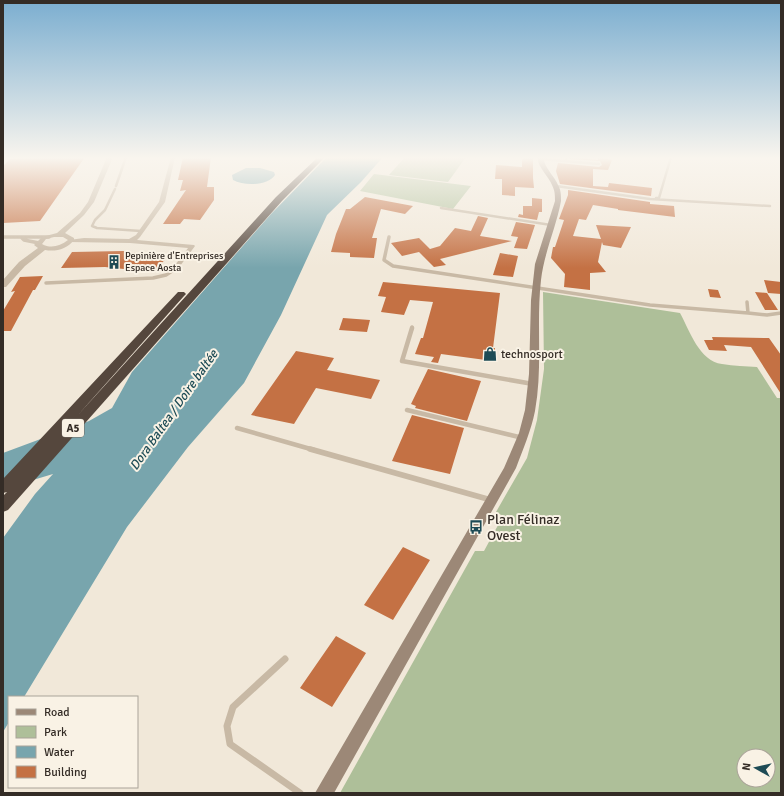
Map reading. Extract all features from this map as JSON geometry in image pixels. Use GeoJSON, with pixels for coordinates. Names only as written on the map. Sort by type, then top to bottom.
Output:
{"type":"FeatureCollection","features":[{"type":"Feature","properties":{"kind":"highway","name":"A5"},"geometry":{"type":"LineString","coordinates":[[3,488],[275,194]]}},
{"type":"Feature","properties":{"kind":"highway","name":"A5"},"geometry":{"type":"LineString","coordinates":[[3,506],[284,194]]}},
{"type":"Feature","properties":{"kind":"main road"},"geometry":{"type":"LineString","coordinates":[[324,793],[510,468],[523,438],[530,410],[533,384],[535,287],[539,262],[558,201],[557,194]]}},
{"type":"Feature","properties":{"kind":"street"},"geometry":{"type":"LineString","coordinates":[[59,235],[82,214],[91,202],[94,194]]}},
{"type":"Feature","properties":{"kind":"street"},"geometry":{"type":"LineString","coordinates":[[130,241],[138,236],[162,202],[164,194]]}},
{"type":"Feature","properties":{"kind":"street"},"geometry":{"type":"LineString","coordinates":[[3,285],[49,237],[59,235],[68,236],[72,239],[71,241]]}},
{"type":"Feature","properties":{"kind":"street"},"geometry":{"type":"LineString","coordinates":[[41,245],[55,248],[68,244],[71,241],[84,240],[130,241],[192,246],[175,269]]}},
{"type":"Feature","properties":{"kind":"lane"},"geometry":{"type":"LineString","coordinates":[[113,194],[105,210],[95,220],[92,226],[97,228],[141,231]]}},
{"type":"Feature","properties":{"kind":"lane"},"geometry":{"type":"LineString","coordinates":[[615,194],[650,199],[770,206]]}},
{"type":"Feature","properties":{"kind":"lane"},"geometry":{"type":"LineString","coordinates":[[650,199],[659,198],[660,194]]}},
{"type":"Feature","properties":{"kind":"lane"},"geometry":{"type":"LineString","coordinates":[[441,208],[551,225]]}},
{"type":"Feature","properties":{"kind":"lane"},"geometry":{"type":"LineString","coordinates":[[3,237],[49,237]]}},
{"type":"Feature","properties":{"kind":"lane"},"geometry":{"type":"LineString","coordinates":[[389,237],[384,260],[393,266],[650,305],[767,315],[781,313]]}},
{"type":"Feature","properties":{"kind":"lane"},"geometry":{"type":"LineString","coordinates":[[22,238],[41,245]]}},
{"type":"Feature","properties":{"kind":"lane"},"geometry":{"type":"LineString","coordinates":[[46,283],[153,278],[166,275],[175,269]]}},
{"type":"Feature","properties":{"kind":"lane"},"geometry":{"type":"LineString","coordinates":[[747,302],[748,313]]}},
{"type":"Feature","properties":{"kind":"lane"},"geometry":{"type":"LineString","coordinates":[[412,327],[402,361],[533,384]]}},
{"type":"Feature","properties":{"kind":"lane"},"geometry":{"type":"LineString","coordinates":[[407,410],[523,438]]}},
{"type":"Feature","properties":{"kind":"lane"},"geometry":{"type":"LineString","coordinates":[[238,428],[491,500]]}},
{"type":"Feature","properties":{"kind":"lane"},"geometry":{"type":"LineString","coordinates":[[285,659],[233,707],[227,726],[230,744],[300,793]]}},
{"type":"Feature","properties":{"kind":"green space"},"geometry":{"type":"Polygon","coordinates":[[[376,194],[465,194],[453,209],[376,194]]]}},
{"type":"Feature","properties":{"kind":"green space"},"geometry":{"type":"Polygon","coordinates":[[[543,292],[680,313],[696,344],[707,357],[714,362],[722,364],[757,367],[777,398],[781,398],[781,793],[340,793],[475,551],[484,551],[503,516],[496,512],[527,458],[537,420],[544,369],[543,292]]]}},
{"type":"Feature","properties":{"kind":"water","name":"Dora Baltea / Doire baltée"},"geometry":{"type":"Polygon","coordinates":[[[291,194],[348,194],[327,215],[281,315],[244,383],[188,447],[127,527],[25,696],[8,696],[8,724],[3,732],[3,538],[35,494],[53,474],[3,489],[3,453],[89,421],[112,408],[132,372],[271,214],[291,194]]]}},
{"type":"Feature","properties":{"kind":"building"},"geometry":{"type":"Polygon","coordinates":[[[3,194],[59,194],[40,221],[3,223],[3,194]]]}},
{"type":"Feature","properties":{"kind":"building"},"geometry":{"type":"Polygon","coordinates":[[[183,194],[214,194],[214,200],[200,220],[184,219],[180,224],[163,224],[183,194]]]}},
{"type":"Feature","properties":{"kind":"building"},"geometry":{"type":"Polygon","coordinates":[[[515,194],[515,196],[502,195],[515,194]]]}},
{"type":"Feature","properties":{"kind":"building"},"geometry":{"type":"Polygon","coordinates":[[[596,194],[650,202],[650,204],[674,206],[675,217],[618,210],[593,205],[586,220],[579,219],[573,236],[601,239],[596,225],[631,227],[621,248],[603,245],[602,242],[598,262],[606,272],[590,273],[590,290],[564,287],[565,274],[551,258],[553,247],[555,247],[564,220],[559,219],[568,195],[596,194]]]}},
{"type":"Feature","properties":{"kind":"building"},"geometry":{"type":"Polygon","coordinates":[[[637,194],[651,194],[651,196],[637,194]]]}},
{"type":"Feature","properties":{"kind":"building"},"geometry":{"type":"Polygon","coordinates":[[[365,197],[413,206],[405,214],[381,209],[372,238],[377,238],[374,258],[350,257],[350,253],[331,252],[336,234],[346,209],[350,209],[365,197]]]}},
{"type":"Feature","properties":{"kind":"building"},"geometry":{"type":"Polygon","coordinates":[[[532,198],[542,199],[542,212],[539,212],[537,220],[518,217],[519,214],[523,215],[523,206],[532,206],[532,198]]]}},
{"type":"Feature","properties":{"kind":"building"},"geometry":{"type":"Polygon","coordinates":[[[478,216],[488,218],[480,236],[512,241],[440,259],[446,265],[434,267],[419,252],[402,256],[391,243],[419,238],[430,249],[440,246],[455,228],[471,231],[478,216]]]}},
{"type":"Feature","properties":{"kind":"building"},"geometry":{"type":"Polygon","coordinates":[[[516,222],[535,225],[527,249],[514,248],[518,237],[511,236],[516,222]]]}},
{"type":"Feature","properties":{"kind":"building","name":"Pepinière d'Entreprises Espace Aosta"},"geometry":{"type":"Polygon","coordinates":[[[123,251],[168,257],[152,272],[105,267],[61,268],[72,252],[123,251]]]}},
{"type":"Feature","properties":{"kind":"building"},"geometry":{"type":"Polygon","coordinates":[[[500,253],[518,256],[513,277],[493,275],[500,253]]]}},
{"type":"Feature","properties":{"kind":"building"},"geometry":{"type":"Polygon","coordinates":[[[43,276],[35,290],[33,290],[11,331],[3,331],[3,311],[15,291],[11,292],[20,277],[43,276]]]}},
{"type":"Feature","properties":{"kind":"building"},"geometry":{"type":"Polygon","coordinates":[[[764,280],[781,282],[781,294],[768,293],[764,280]]]}},
{"type":"Feature","properties":{"kind":"building"},"geometry":{"type":"Polygon","coordinates":[[[383,282],[500,293],[493,348],[495,348],[493,361],[441,354],[438,363],[431,362],[434,357],[415,354],[421,338],[423,338],[433,302],[410,300],[404,315],[381,312],[386,297],[378,296],[383,282]]]}},
{"type":"Feature","properties":{"kind":"building"},"geometry":{"type":"Polygon","coordinates":[[[708,289],[718,290],[721,298],[710,297],[708,289]]]}},
{"type":"Feature","properties":{"kind":"building"},"geometry":{"type":"Polygon","coordinates":[[[755,292],[767,293],[778,310],[765,310],[755,292]]]}},
{"type":"Feature","properties":{"kind":"building"},"geometry":{"type":"Polygon","coordinates":[[[343,318],[370,320],[367,332],[339,330],[343,318]]]}},
{"type":"Feature","properties":{"kind":"building"},"geometry":{"type":"Polygon","coordinates":[[[712,337],[769,338],[781,355],[781,394],[751,347],[724,345],[727,351],[709,350],[704,340],[713,340],[712,337]]]}},
{"type":"Feature","properties":{"kind":"building"},"geometry":{"type":"Polygon","coordinates":[[[296,351],[334,358],[327,370],[380,380],[371,399],[316,388],[294,424],[251,415],[296,351]]]}},
{"type":"Feature","properties":{"kind":"building"},"geometry":{"type":"Polygon","coordinates":[[[428,369],[481,381],[467,421],[415,408],[416,406],[411,404],[428,369]]]}},
{"type":"Feature","properties":{"kind":"building"},"geometry":{"type":"Polygon","coordinates":[[[412,415],[464,428],[450,474],[392,461],[412,415]]]}},
{"type":"Feature","properties":{"kind":"building"},"geometry":{"type":"Polygon","coordinates":[[[403,547],[430,560],[393,620],[364,605],[403,547]]]}},
{"type":"Feature","properties":{"kind":"building"},"geometry":{"type":"Polygon","coordinates":[[[336,636],[366,653],[332,707],[300,688],[336,636]]]}},
{"type":"Feature","properties":{"kind":"place","name":"Pepinière d'Entreprises Espace Aosta"},"geometry":{"type":"Point","coordinates":[114,262]}},
{"type":"Feature","properties":{"kind":"place","name":"technosport"},"geometry":{"type":"Point","coordinates":[490,354]}},
{"type":"Feature","properties":{"kind":"place","name":"Plan Félinaz Ovest"},"geometry":{"type":"Point","coordinates":[476,527]}}]}
